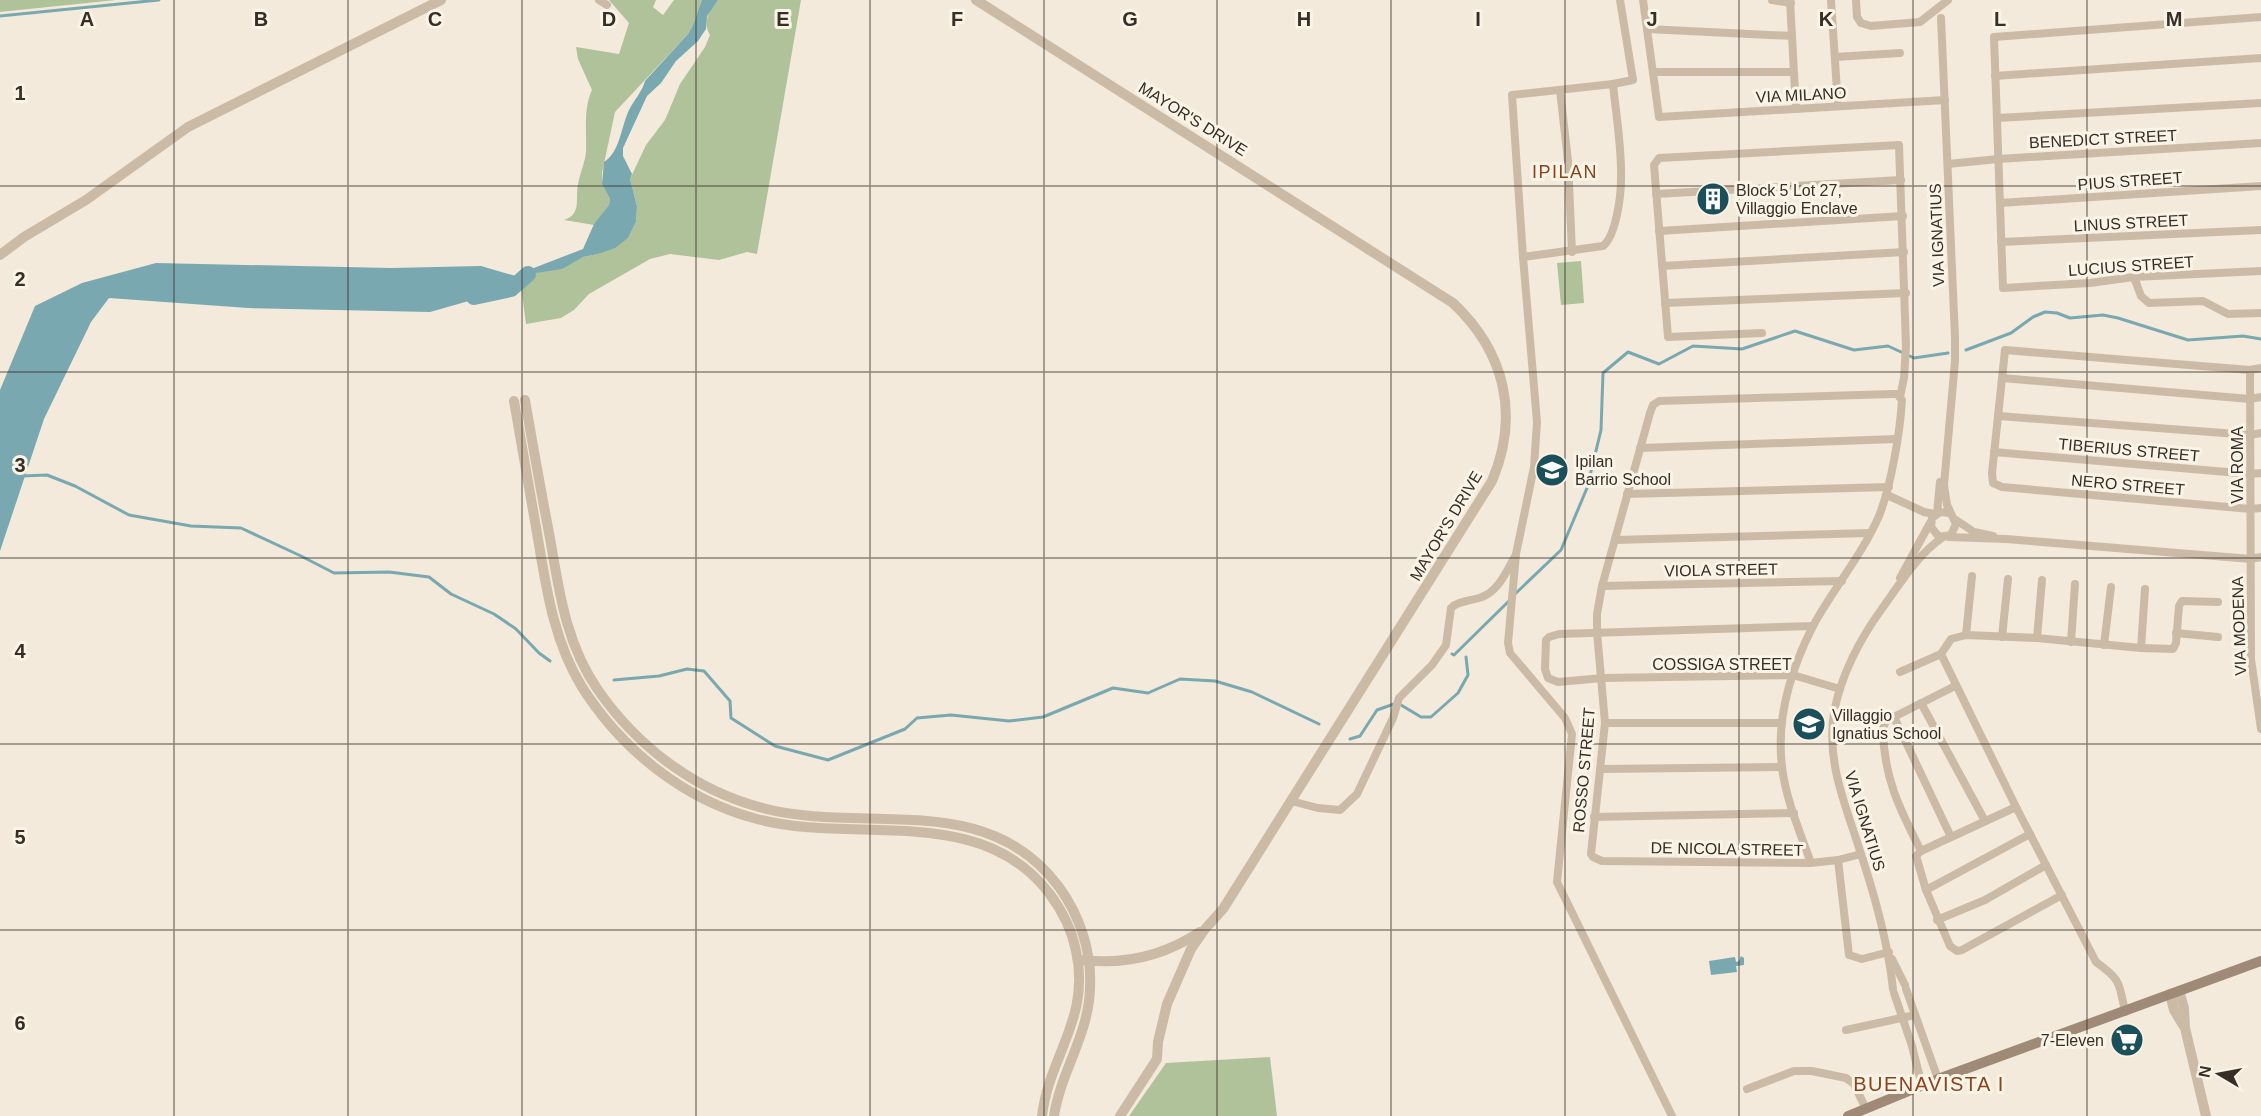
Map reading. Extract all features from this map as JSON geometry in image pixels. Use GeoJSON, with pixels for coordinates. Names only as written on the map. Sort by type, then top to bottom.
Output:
{"type":"FeatureCollection","features":[{"type":"Feature","properties":{"kind":"main road"},"geometry":{"type":"LineString","coordinates":[[1848,1116],[1938,1079],[2261,961]]}},
{"type":"Feature","properties":{"kind":"street"},"geometry":{"type":"LineString","coordinates":[[0,255],[24,237],[86,200],[188,127],[441,0]]}},
{"type":"Feature","properties":{"kind":"street"},"geometry":{"type":"LineString","coordinates":[[598,0],[607,5]]}},
{"type":"Feature","properties":{"kind":"street","name":"MAYOR'S DRIVE"},"geometry":{"type":"LineString","coordinates":[[976,0],[1438,292],[1466,316],[1480,332],[1496,362],[1505,393],[1506,425],[1502,451],[1492,481],[1223,909],[1205,928],[1191,949],[1172,988],[1162,1022],[1157,1059],[1120,1116]]}},
{"type":"Feature","properties":{"kind":"street"},"geometry":{"type":"LineString","coordinates":[[1620,0],[1633,80],[1512,95],[1523,257],[1538,422],[1534,467],[1516,554],[1508,643],[1510,653],[1564,718],[1572,734],[1557,882],[1672,1116]]}},
{"type":"Feature","properties":{"kind":"street"},"geometry":{"type":"LineString","coordinates":[[1643,0],[1653,72],[1794,72]]}},
{"type":"Feature","properties":{"kind":"street"},"geometry":{"type":"LineString","coordinates":[[1772,0],[1790,1],[1796,109]]}},
{"type":"Feature","properties":{"kind":"street"},"geometry":{"type":"LineString","coordinates":[[1831,0],[1838,106]]}},
{"type":"Feature","properties":{"kind":"street"},"geometry":{"type":"LineString","coordinates":[[1856,0],[1857,17],[1861,23],[1871,26],[1920,22],[1948,0]]}},
{"type":"Feature","properties":{"kind":"street"},"geometry":{"type":"LineString","coordinates":[[2001,242],[1994,37],[2261,17]]}},
{"type":"Feature","properties":{"kind":"street","name":"VIA IGNATIUS"},"geometry":{"type":"LineString","coordinates":[[1941,18],[1955,337],[1944,496],[1953,517]]}},
{"type":"Feature","properties":{"kind":"street"},"geometry":{"type":"LineString","coordinates":[[1647,29],[1792,36]]}},
{"type":"Feature","properties":{"kind":"street"},"geometry":{"type":"LineString","coordinates":[[1835,57],[1900,53]]}},
{"type":"Feature","properties":{"kind":"street"},"geometry":{"type":"LineString","coordinates":[[1995,75],[2261,58]]}},
{"type":"Feature","properties":{"kind":"street","name":"VIA MILANO"},"geometry":{"type":"LineString","coordinates":[[1653,72],[1659,117],[1945,100]]}},
{"type":"Feature","properties":{"kind":"street"},"geometry":{"type":"LineString","coordinates":[[1523,257],[1572,252],[1603,246],[1607,243],[1614,228],[1621,179],[1613,84]]}},
{"type":"Feature","properties":{"kind":"street"},"geometry":{"type":"LineString","coordinates":[[1560,90],[1568,161],[1572,252]]}},
{"type":"Feature","properties":{"kind":"street"},"geometry":{"type":"LineString","coordinates":[[1997,118],[2261,103]]}},
{"type":"Feature","properties":{"kind":"street","name":"BENEDICT STREET"},"geometry":{"type":"LineString","coordinates":[[1948,164],[2261,143]]}},
{"type":"Feature","properties":{"kind":"street"},"geometry":{"type":"LineString","coordinates":[[1761,333],[1668,337],[1654,165],[1659,158],[1899,145],[1906,293],[1906,346],[1901,406],[1889,486],[1870,533],[1813,626],[1785,700],[1782,723],[1782,767],[1794,813],[1811,863]]}},
{"type":"Feature","properties":{"kind":"street"},"geometry":{"type":"LineString","coordinates":[[1656,194],[1901,180]]}},
{"type":"Feature","properties":{"kind":"street","name":"PIUS STREET"},"geometry":{"type":"LineString","coordinates":[[2000,203],[2261,186]]}},
{"type":"Feature","properties":{"kind":"street"},"geometry":{"type":"LineString","coordinates":[[1659,231],[1903,216]]}},
{"type":"Feature","properties":{"kind":"street","name":"LINUS STREET"},"geometry":{"type":"LineString","coordinates":[[2001,242],[2261,230]]}},
{"type":"Feature","properties":{"kind":"street","name":"LUCIUS STREET"},"geometry":{"type":"LineString","coordinates":[[2001,242],[2003,288],[2090,283],[2134,277],[2261,271]]}},
{"type":"Feature","properties":{"kind":"street"},"geometry":{"type":"LineString","coordinates":[[1662,266],[1904,252]]}},
{"type":"Feature","properties":{"kind":"street"},"geometry":{"type":"LineString","coordinates":[[2134,277],[2141,296],[2149,303],[2203,301],[2223,313],[2261,313]]}},
{"type":"Feature","properties":{"kind":"street"},"geometry":{"type":"LineString","coordinates":[[1665,303],[1906,293]]}},
{"type":"Feature","properties":{"kind":"street"},"geometry":{"type":"LineString","coordinates":[[1994,452],[2005,350],[2250,370],[2261,368]]}},
{"type":"Feature","properties":{"kind":"street","name":"VIA ROMA"},"geometry":{"type":"LineString","coordinates":[[2250,370],[2251,559]]}},
{"type":"Feature","properties":{"kind":"street"},"geometry":{"type":"LineString","coordinates":[[2002,378],[2250,399],[2261,397]]}},
{"type":"Feature","properties":{"kind":"street","name":"ROSSO STREET"},"geometry":{"type":"LineString","coordinates":[[1593,858],[1590,849],[1605,723],[1597,614],[1602,586],[1653,405],[1659,401],[1892,394],[1900,397]]}},
{"type":"Feature","properties":{"kind":"street"},"geometry":{"type":"LineString","coordinates":[[520,401],[568,628],[582,663],[598,690],[640,739],[687,776],[724,795],[754,806],[804,816],[949,823],[979,829],[1007,841],[1036,862],[1065,895],[1080,923],[1083,960],[1090,988],[1085,1023],[1061,1086],[1054,1116]]}},
{"type":"Feature","properties":{"kind":"street"},"geometry":{"type":"LineString","coordinates":[[1998,416],[2250,435],[2261,433]]}},
{"type":"Feature","properties":{"kind":"street"},"geometry":{"type":"LineString","coordinates":[[1640,448],[1896,439]]}},
{"type":"Feature","properties":{"kind":"street","name":"VIA IGNATIUS"},"geometry":{"type":"LineString","coordinates":[[1888,601],[1933,518],[1946,451]]}},
{"type":"Feature","properties":{"kind":"street","name":"TIBERIUS STREET"},"geometry":{"type":"LineString","coordinates":[[1994,452],[2250,474],[2261,472]]}},
{"type":"Feature","properties":{"kind":"street","name":"NERO STREET"},"geometry":{"type":"LineString","coordinates":[[1994,452],[1993,483],[2002,487],[2251,509],[2261,508]]}},
{"type":"Feature","properties":{"kind":"street"},"geometry":{"type":"LineString","coordinates":[[1627,494],[1889,486]]}},
{"type":"Feature","properties":{"kind":"street"},"geometry":{"type":"LineString","coordinates":[[1887,495],[1933,518]]}},
{"type":"Feature","properties":{"kind":"street"},"geometry":{"type":"LineString","coordinates":[[1933,518],[1944,512],[1974,532],[2006,539]]}},
{"type":"Feature","properties":{"kind":"street"},"geometry":{"type":"LineString","coordinates":[[1945,537],[1954,532],[1953,517]]}},
{"type":"Feature","properties":{"kind":"street"},"geometry":{"type":"LineString","coordinates":[[1933,518],[1932,531],[1945,537],[2006,539],[2251,559],[2261,557]]}},
{"type":"Feature","properties":{"kind":"street"},"geometry":{"type":"LineString","coordinates":[[1615,540],[1870,533]]}},
{"type":"Feature","properties":{"kind":"street","name":"VIA IGNATIUS"},"geometry":{"type":"LineString","coordinates":[[1938,1079],[1905,987],[1889,952],[1839,786],[1833,758],[1834,714],[1840,689],[1862,642],[1920,556],[1945,537]]}},
{"type":"Feature","properties":{"kind":"street"},"geometry":{"type":"LineString","coordinates":[[1291,801],[1318,808],[1340,810],[1353,799],[1366,777],[1393,718],[1399,698],[1432,665],[1446,645],[1451,608],[1456,604],[1481,598],[1491,592],[1506,573],[1516,554]]}},
{"type":"Feature","properties":{"kind":"street","name":"VIA MODENA"},"geometry":{"type":"LineString","coordinates":[[2251,559],[2251,659],[2259,699],[2261,729]]}},
{"type":"Feature","properties":{"kind":"street"},"geometry":{"type":"LineString","coordinates":[[1966,635],[1972,576]]}},
{"type":"Feature","properties":{"kind":"street"},"geometry":{"type":"LineString","coordinates":[[2002,637],[2008,579]]}},
{"type":"Feature","properties":{"kind":"street"},"geometry":{"type":"LineString","coordinates":[[2037,638],[2042,579]]}},
{"type":"Feature","properties":{"kind":"street","name":"VIOLA STREET"},"geometry":{"type":"LineString","coordinates":[[1602,586],[1842,581]]}},
{"type":"Feature","properties":{"kind":"street"},"geometry":{"type":"LineString","coordinates":[[2071,642],[2075,584]]}},
{"type":"Feature","properties":{"kind":"street"},"geometry":{"type":"LineString","coordinates":[[2104,645],[2111,587]]}},
{"type":"Feature","properties":{"kind":"street"},"geometry":{"type":"LineString","coordinates":[[2141,648],[2145,589]]}},
{"type":"Feature","properties":{"kind":"street"},"geometry":{"type":"LineString","coordinates":[[1900,672],[1941,654],[1952,639],[1966,635],[2173,649],[2176,644],[2181,602],[2218,602]]}},
{"type":"Feature","properties":{"kind":"street"},"geometry":{"type":"LineString","coordinates":[[2250,616],[2261,614]]}},
{"type":"Feature","properties":{"kind":"street"},"geometry":{"type":"LineString","coordinates":[[1597,632],[1813,626]]}},
{"type":"Feature","properties":{"kind":"street","name":"COSSIGA STREET"},"geometry":{"type":"LineString","coordinates":[[1597,632],[1559,634],[1548,637],[1545,646],[1545,669],[1548,678],[1554,681],[1793,675],[1840,689]]}},
{"type":"Feature","properties":{"kind":"street"},"geometry":{"type":"LineString","coordinates":[[2176,633],[2218,637]]}},
{"type":"Feature","properties":{"kind":"street"},"geometry":{"type":"LineString","coordinates":[[1941,654],[1955,686],[2096,962],[2119,981],[2125,1012]]}},
{"type":"Feature","properties":{"kind":"street"},"geometry":{"type":"LineString","coordinates":[[2251,659],[2261,657]]}},
{"type":"Feature","properties":{"kind":"street"},"geometry":{"type":"LineString","coordinates":[[1921,851],[1890,785],[1883,728],[1886,721],[1955,686]]}},
{"type":"Feature","properties":{"kind":"street"},"geometry":{"type":"LineString","coordinates":[[1921,703],[1985,821]]}},
{"type":"Feature","properties":{"kind":"street"},"geometry":{"type":"LineString","coordinates":[[1894,717],[1950,837]]}},
{"type":"Feature","properties":{"kind":"street"},"geometry":{"type":"LineString","coordinates":[[1605,723],[1782,723]]}},
{"type":"Feature","properties":{"kind":"street"},"geometry":{"type":"LineString","coordinates":[[1600,769],[1782,767]]}},
{"type":"Feature","properties":{"kind":"street"},"geometry":{"type":"LineString","coordinates":[[2016,807],[1921,851],[1916,859],[1937,920],[1950,946],[1957,951],[1962,950],[2062,895]]}},
{"type":"Feature","properties":{"kind":"street"},"geometry":{"type":"LineString","coordinates":[[1594,817],[1794,813]]}},
{"type":"Feature","properties":{"kind":"street"},"geometry":{"type":"LineString","coordinates":[[1926,890],[2030,834]]}},
{"type":"Feature","properties":{"kind":"street","name":"DE NICOLA STREET"},"geometry":{"type":"LineString","coordinates":[[1593,858],[1602,861],[1811,863],[1838,860],[1861,854]]}},
{"type":"Feature","properties":{"kind":"street"},"geometry":{"type":"LineString","coordinates":[[1838,860],[1849,955],[1862,959],[1889,952]]}},
{"type":"Feature","properties":{"kind":"street"},"geometry":{"type":"LineString","coordinates":[[1937,920],[1984,900],[2046,865]]}},
{"type":"Feature","properties":{"kind":"street"},"geometry":{"type":"LineString","coordinates":[[1083,960],[1138,958],[1157,954],[1183,942],[1205,928]]}},
{"type":"Feature","properties":{"kind":"street","name":"VIA IGNATIUS"},"geometry":{"type":"LineString","coordinates":[[1889,952],[1893,991],[1912,1046],[1922,1086]]}},
{"type":"Feature","properties":{"kind":"street"},"geometry":{"type":"LineString","coordinates":[[1042,1116],[1051,1079],[1074,1020],[1083,960]]}},
{"type":"Feature","properties":{"kind":"street"},"geometry":{"type":"LineString","coordinates":[[2175,993],[2184,1008],[2185,1028],[2206,1116]]}},
{"type":"Feature","properties":{"kind":"street"},"geometry":{"type":"LineString","coordinates":[[1846,1030],[1915,1015]]}},
{"type":"Feature","properties":{"kind":"street"},"geometry":{"type":"LineString","coordinates":[[1912,1046],[1925,1041]]}},
{"type":"Feature","properties":{"kind":"street"},"geometry":{"type":"LineString","coordinates":[[1748,1089],[1794,1071],[1812,1071],[1846,1078],[1854,1084],[1866,1109]]}},
{"type":"Feature","properties":{"kind":"green space"},"geometry":{"type":"Polygon","coordinates":[[[0,0],[116,0],[0,12],[0,0]]]}},
{"type":"Feature","properties":{"kind":"green space"},"geometry":{"type":"Polygon","coordinates":[[[609,0],[656,0],[653,7],[663,15],[674,0],[702,0],[688,34],[615,112],[602,173],[602,184],[610,199],[609,205],[594,225],[564,220],[576,210],[578,184],[586,152],[587,105],[592,90],[578,59],[576,47],[619,54],[629,23],[609,0]]]}},
{"type":"Feature","properties":{"kind":"green space"},"geometry":{"type":"Polygon","coordinates":[[[718,0],[801,0],[757,254],[747,252],[719,260],[670,254],[650,259],[589,294],[574,310],[561,318],[526,324],[521,286],[536,273],[598,254],[628,238],[636,222],[637,206],[630,179],[646,145],[665,120],[680,84],[705,47],[710,35],[707,25],[708,16],[718,0]]]}},
{"type":"Feature","properties":{"kind":"green space"},"geometry":{"type":"Polygon","coordinates":[[[1581,261],[1584,303],[1561,305],[1557,263],[1581,261]]]}},
{"type":"Feature","properties":{"kind":"green space"},"geometry":{"type":"Polygon","coordinates":[[[1270,1057],[1277,1116],[1129,1116],[1166,1063],[1270,1057]]]}},
{"type":"Feature","properties":{"kind":"water"},"geometry":{"type":"Polygon","coordinates":[[[702,0],[718,0],[707,16],[706,29],[698,41],[676,61],[661,83],[647,96],[623,148],[623,156],[632,174],[630,179],[637,206],[636,222],[628,238],[615,248],[583,257],[562,269],[536,273],[521,286],[430,312],[248,308],[109,298],[91,322],[44,419],[0,551],[0,390],[35,306],[82,283],[156,263],[391,268],[481,266],[519,277],[526,271],[583,249],[594,224],[609,205],[610,199],[602,184],[604,162],[614,152],[629,110],[645,81],[688,34],[702,0]]]}},
{"type":"Feature","properties":{"kind":"water"},"geometry":{"type":"Polygon","coordinates":[[[1741,956],[1744,958],[1744,965],[1736,966],[1737,972],[1711,975],[1709,961],[1735,957],[1736,962],[1741,956]]]}},
{"type":"Feature","properties":{"kind":"waterway"},"geometry":{"type":"LineString","coordinates":[[0,16],[159,0]]}},
{"type":"Feature","properties":{"kind":"waterway"},"geometry":{"type":"LineString","coordinates":[[474,297],[511,289],[528,274]]}},
{"type":"Feature","properties":{"kind":"waterway"},"geometry":{"type":"LineString","coordinates":[[1966,350],[2011,333],[2033,317],[2045,312],[2057,313],[2070,318],[2103,315],[2188,340],[2243,336],[2261,339]]}},
{"type":"Feature","properties":{"kind":"waterway"},"geometry":{"type":"LineString","coordinates":[[1515,594],[1561,550],[1587,488],[1601,430],[1603,373],[1628,352],[1659,364],[1693,346],[1742,349],[1795,331],[1854,350],[1888,346],[1914,358],[1948,353]]}},
{"type":"Feature","properties":{"kind":"waterway"},"geometry":{"type":"LineString","coordinates":[[22,476],[47,475],[75,486],[129,515],[191,526],[241,528],[334,573],[389,572],[429,577],[451,594],[494,614],[516,629],[550,661]]}},
{"type":"Feature","properties":{"kind":"waterway"},"geometry":{"type":"LineString","coordinates":[[1452,654],[1454,655],[1511,599]]}},
{"type":"Feature","properties":{"kind":"waterway"},"geometry":{"type":"LineString","coordinates":[[1401,705],[1421,717],[1431,717],[1458,693],[1468,675],[1466,657]]}},
{"type":"Feature","properties":{"kind":"waterway"},"geometry":{"type":"LineString","coordinates":[[614,680],[659,676],[687,669],[704,671],[730,701],[731,718],[775,746],[828,760],[905,729],[917,718],[951,715],[1009,721],[1043,717],[1113,688],[1148,693],[1180,679],[1215,681],[1252,692],[1319,724]]}},
{"type":"Feature","properties":{"kind":"waterway"},"geometry":{"type":"LineString","coordinates":[[1350,739],[1360,736],[1377,710],[1394,704]]}},
{"type":"Feature","properties":{"kind":"place","name":"Block 5 Lot 27, Villaggio Enclave"},"geometry":{"type":"Point","coordinates":[1713,199]}},
{"type":"Feature","properties":{"kind":"place","name":"Ipilan Barrio School"},"geometry":{"type":"Point","coordinates":[1552,470]}},
{"type":"Feature","properties":{"kind":"place","name":"Villaggio Ignatius School"},"geometry":{"type":"Point","coordinates":[1809,724]}},
{"type":"Feature","properties":{"kind":"place","name":"7-Eleven"},"geometry":{"type":"Point","coordinates":[2127,1040]}},
{"type":"Feature","properties":{"kind":"district","name":"IPILAN"},"geometry":{"type":"Point","coordinates":[1565,172]}},
{"type":"Feature","properties":{"kind":"district","name":"BUENAVISTA I"},"geometry":{"type":"Point","coordinates":[1929,1084]}}]}
